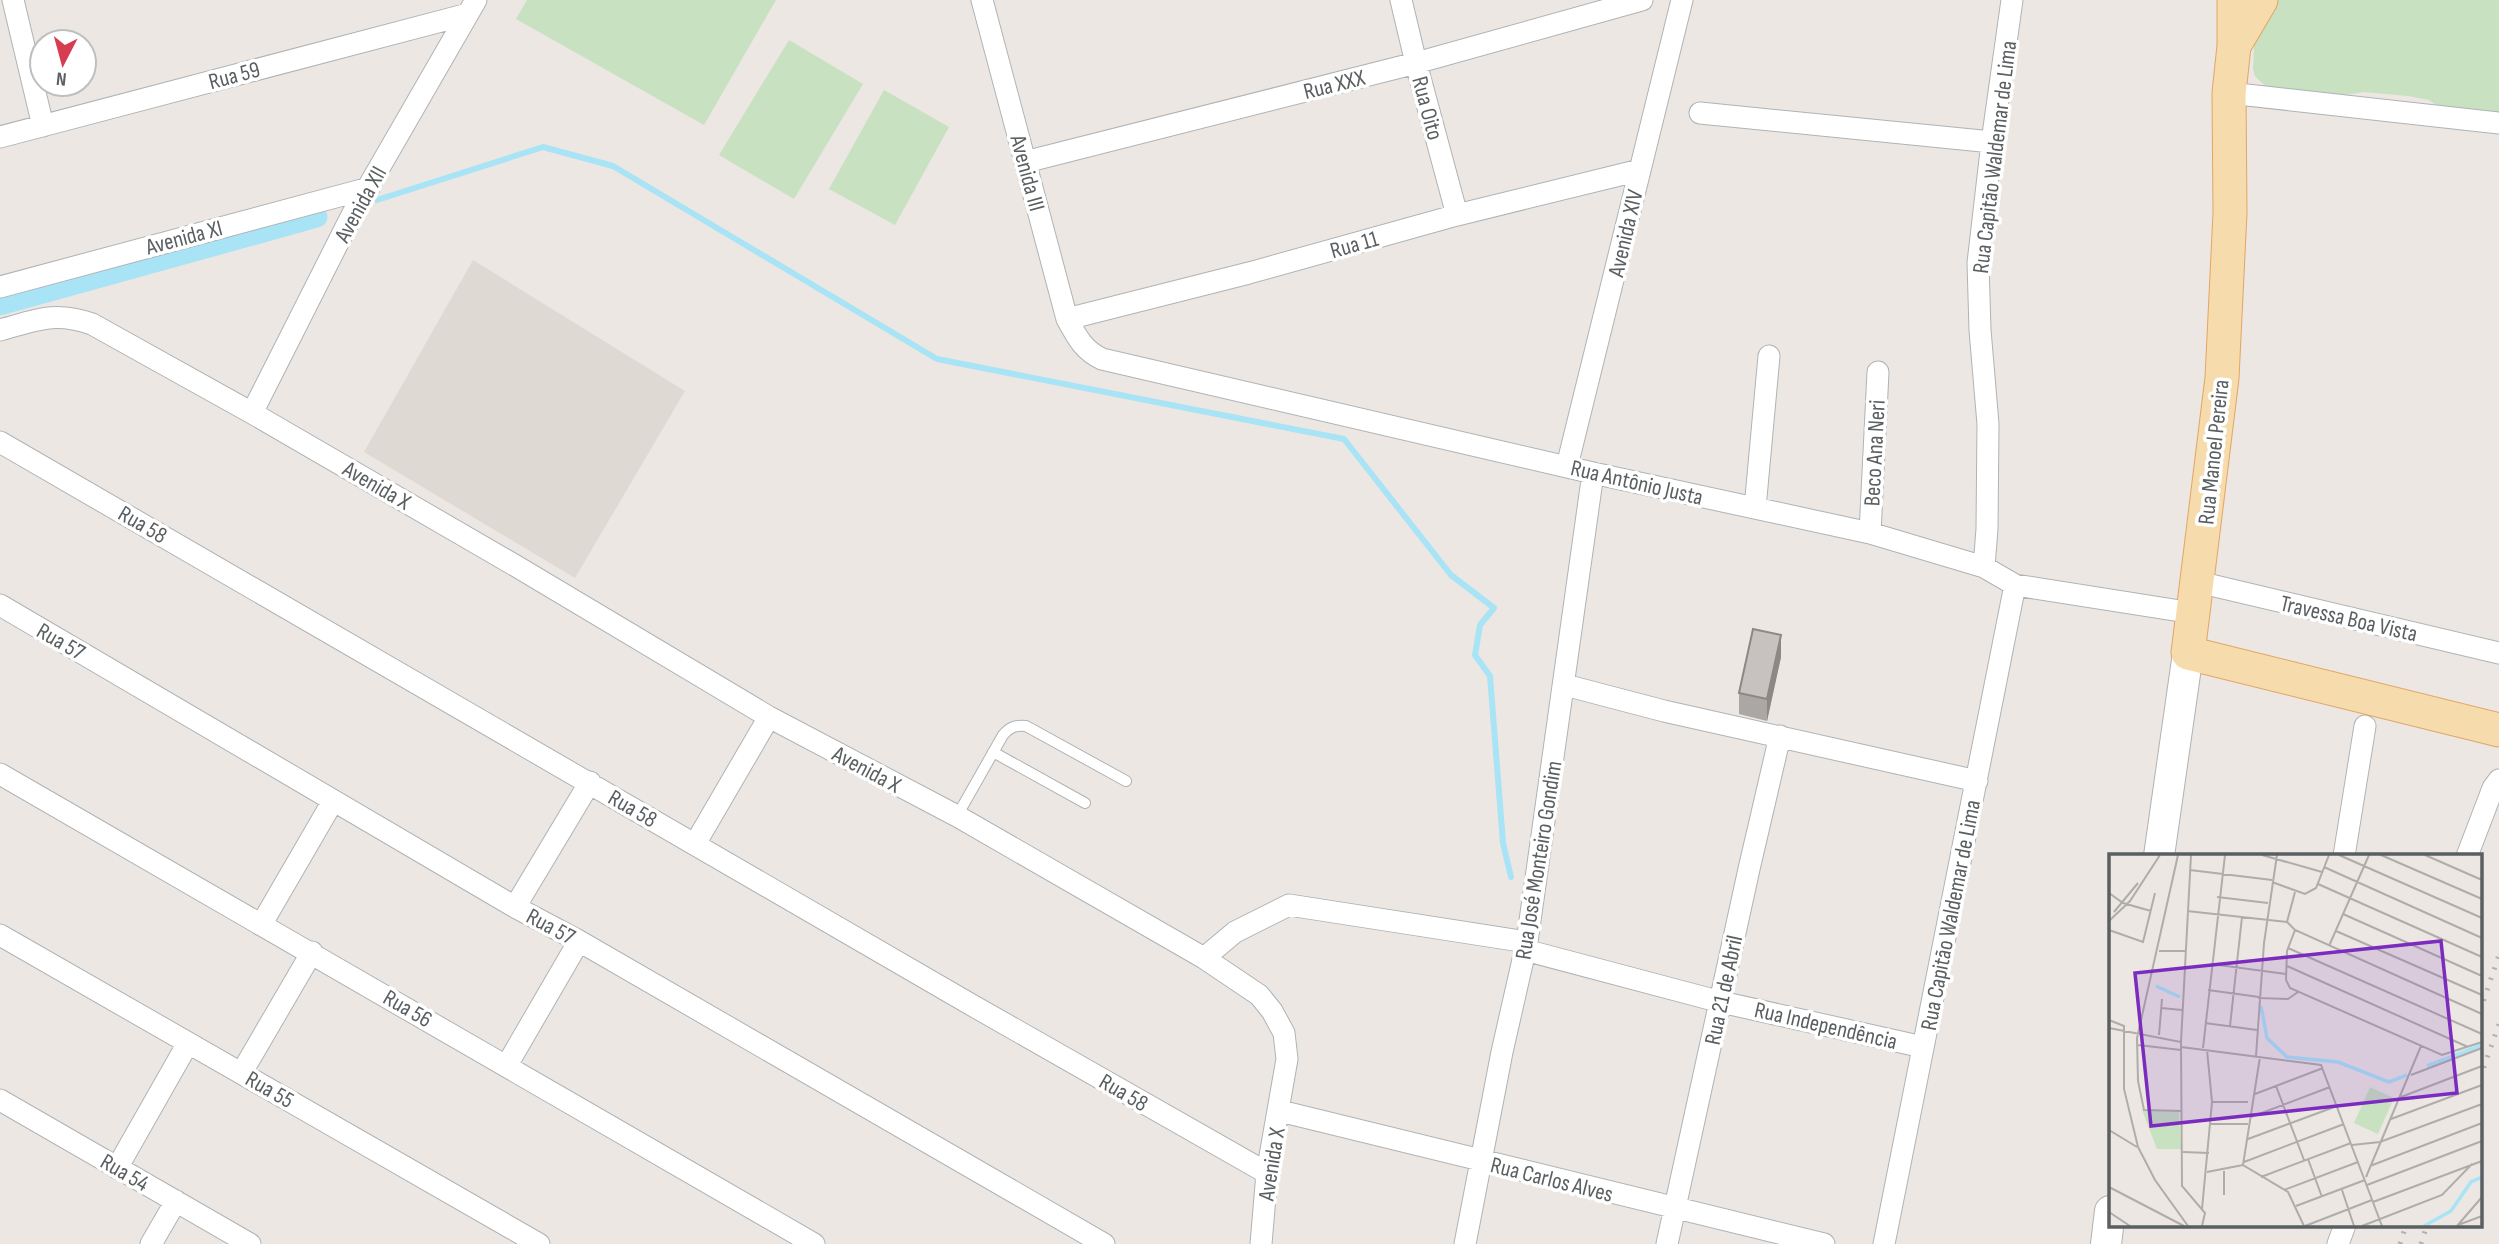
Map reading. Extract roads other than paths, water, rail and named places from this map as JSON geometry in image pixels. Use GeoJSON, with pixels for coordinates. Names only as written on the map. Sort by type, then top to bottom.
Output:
{"type":"FeatureCollection","features":[{"type":"Feature","properties":{"kind":"main road","name":"Rua Manoel Pereira"},"geometry":{"type":"LineString","coordinates":[[2188,653],[2222,378],[2230,213],[2229,93],[2234,46],[2234,0]]}},
{"type":"Feature","properties":{"kind":"main road","name":"Rua Manoel Pereira"},"geometry":{"type":"LineString","coordinates":[[2234,46],[2261,0]]}},
{"type":"Feature","properties":{"kind":"main road"},"geometry":{"type":"LineString","coordinates":[[2188,653],[2490,727]]}},
{"type":"Feature","properties":{"kind":"street"},"geometry":{"type":"LineString","coordinates":[[12,0],[43,125]]}},
{"type":"Feature","properties":{"kind":"street","name":"Rua Oito"},"geometry":{"type":"LineString","coordinates":[[1401,0],[1457,215]]}},
{"type":"Feature","properties":{"kind":"street","name":"Rua XXX"},"geometry":{"type":"LineString","coordinates":[[1025,162],[1416,63],[1642,0]]}},
{"type":"Feature","properties":{"kind":"street","name":"Avenida XIV"},"geometry":{"type":"LineString","coordinates":[[1567,466],[1682,0]]}},
{"type":"Feature","properties":{"kind":"street","name":"Rua Capitão Waldemar de Lima"},"geometry":{"type":"LineString","coordinates":[[1984,567],[1988,424],[1980,330],[1978,263],[2012,0]]}},
{"type":"Feature","properties":{"kind":"street","name":"Avenida III"},"geometry":{"type":"LineString","coordinates":[[985,1],[1067,319],[1081,344]]}},
{"type":"Feature","properties":{"kind":"street","name":"Rua 59"},"geometry":{"type":"LineString","coordinates":[[0,137],[472,7]]}},
{"type":"Feature","properties":{"kind":"street","name":"Avenida XII"},"geometry":{"type":"LineString","coordinates":[[252,413],[352,215],[472,7]]}},
{"type":"Feature","properties":{"kind":"street"},"geometry":{"type":"LineString","coordinates":[[2229,93],[2499,123]]}},
{"type":"Feature","properties":{"kind":"street"},"geometry":{"type":"LineString","coordinates":[[1700,113],[1992,142]]}},
{"type":"Feature","properties":{"kind":"street","name":"Rua 11"},"geometry":{"type":"LineString","coordinates":[[1067,319],[1249,273],[1457,215],[1640,170]]}},
{"type":"Feature","properties":{"kind":"street","name":"Avenida XI"},"geometry":{"type":"LineString","coordinates":[[0,286],[369,188]]}},
{"type":"Feature","properties":{"kind":"street"},"geometry":{"type":"LineString","coordinates":[[0,330],[49,316],[66,316],[80,320],[92,324],[252,413]]}},
{"type":"Feature","properties":{"kind":"street","name":"Rua Antônio Justa"},"geometry":{"type":"LineString","coordinates":[[1081,344],[1102,359],[1593,473],[1870,533],[1984,567],[2015,585],[2196,598]]}},
{"type":"Feature","properties":{"kind":"street"},"geometry":{"type":"LineString","coordinates":[[1755,508],[1769,356]]}},
{"type":"Feature","properties":{"kind":"street","name":"Beco Ana Neri"},"geometry":{"type":"LineString","coordinates":[[1870,533],[1878,372]]}},
{"type":"Feature","properties":{"kind":"street","name":"Avenida X"},"geometry":{"type":"LineString","coordinates":[[252,413],[516,566],[769,718],[957,816],[1204,958],[1259,995],[1284,1033],[1287,1059],[1267,1173],[1261,1244]]}},
{"type":"Feature","properties":{"kind":"street","name":"Rua 58"},"geometry":{"type":"LineString","coordinates":[[0,442],[1267,1173]]}},
{"type":"Feature","properties":{"kind":"street","name":"Rua José Monteiro Gondim"},"geometry":{"type":"LineString","coordinates":[[1465,1244],[1526,946],[1593,473]]}},
{"type":"Feature","properties":{"kind":"street","name":"Rua Capitão Waldemar de Lima"},"geometry":{"type":"LineString","coordinates":[[1884,1244],[2015,585]]}},
{"type":"Feature","properties":{"kind":"street","name":"Travessa Boa Vista"},"geometry":{"type":"LineString","coordinates":[[2196,598],[2499,653]]}},
{"type":"Feature","properties":{"kind":"street","name":"Rua 57"},"geometry":{"type":"LineString","coordinates":[[0,605],[514,907],[579,941],[1104,1244]]}},
{"type":"Feature","properties":{"kind":"street","name":"Rua Manoel Pereira"},"geometry":{"type":"LineString","coordinates":[[2159,854],[2188,653]]}},
{"type":"Feature","properties":{"kind":"street"},"geometry":{"type":"LineString","coordinates":[[1564,685],[1664,711],[1977,781]]}},
{"type":"Feature","properties":{"kind":"street"},"geometry":{"type":"LineString","coordinates":[[695,844],[769,718]]}},
{"type":"Feature","properties":{"kind":"street"},"geometry":{"type":"LineString","coordinates":[[2344,854],[2365,726]]}},
{"type":"Feature","properties":{"kind":"street","name":"Rua 21 de Abril"},"geometry":{"type":"LineString","coordinates":[[1667,1244],[1780,736]]}},
{"type":"Feature","properties":{"kind":"street","name":"Rua 56"},"geometry":{"type":"LineString","coordinates":[[0,774],[814,1244]]}},
{"type":"Feature","properties":{"kind":"street"},"geometry":{"type":"LineString","coordinates":[[2469,854],[2493,788],[2499,780]]}},
{"type":"Feature","properties":{"kind":"street"},"geometry":{"type":"LineString","coordinates":[[514,907],[590,782]]}},
{"type":"Feature","properties":{"kind":"street"},"geometry":{"type":"LineString","coordinates":[[261,925],[333,801]]}},
{"type":"Feature","properties":{"kind":"street","name":"Rua Independência"},"geometry":{"type":"LineString","coordinates":[[1204,958],[1235,933],[1289,905],[1526,946],[1721,1002],[1923,1047]]}},
{"type":"Feature","properties":{"kind":"street","name":"Rua 55"},"geometry":{"type":"LineString","coordinates":[[0,934],[539,1244]]}},
{"type":"Feature","properties":{"kind":"street"},"geometry":{"type":"LineString","coordinates":[[507,1065],[579,941]]}},
{"type":"Feature","properties":{"kind":"street"},"geometry":{"type":"LineString","coordinates":[[242,1072],[312,952]]}},
{"type":"Feature","properties":{"kind":"street"},"geometry":{"type":"LineString","coordinates":[[117,1168],[188,1043]]}},
{"type":"Feature","properties":{"kind":"street","name":"Rua 54"},"geometry":{"type":"LineString","coordinates":[[0,1100],[250,1244]]}},
{"type":"Feature","properties":{"kind":"street","name":"Rua Carlos Alves"},"geometry":{"type":"LineString","coordinates":[[1280,1111],[1824,1244]]}},
{"type":"Feature","properties":{"kind":"street"},"geometry":{"type":"LineString","coordinates":[[151,1244],[176,1201]]}},
{"type":"Feature","properties":{"kind":"street"},"geometry":{"type":"LineString","coordinates":[[2106,1244],[2109,1219]]}},
{"type":"Feature","properties":{"kind":"street"},"geometry":{"type":"LineString","coordinates":[[2338,1244],[2345,1226]]}},
{"type":"Feature","properties":{"kind":"lane"},"geometry":{"type":"LineString","coordinates":[[957,816],[993,752],[1008,729],[1016,725],[1026,726],[1126,781]]}},
{"type":"Feature","properties":{"kind":"lane"},"geometry":{"type":"LineString","coordinates":[[993,752],[1085,803]]}},
{"type":"Feature","properties":{"kind":"waterway"},"geometry":{"type":"LineString","coordinates":[[377,200],[543,147],[613,166],[937,359],[1344,439],[1451,575],[1494,608],[1480,625],[1475,655],[1490,676],[1503,843],[1511,877]]}},
{"type":"Feature","properties":{"kind":"waterway"},"geometry":{"type":"LineString","coordinates":[[0,305],[317,217]]}},
{"type":"Feature","properties":{"kind":"railway"},"geometry":{"type":"LineString","coordinates":[[2482,1005],[2499,955]]}},
{"type":"Feature","properties":{"kind":"railway"},"geometry":{"type":"LineString","coordinates":[[2482,1072],[2499,1024]]}},
{"type":"Feature","properties":{"kind":"railway"},"geometry":{"type":"LineString","coordinates":[[2400,1244],[2406,1226]]}},
{"type":"Feature","properties":{"kind":"railway"},"geometry":{"type":"LineString","coordinates":[[2421,1244],[2427,1226]]}}]}
